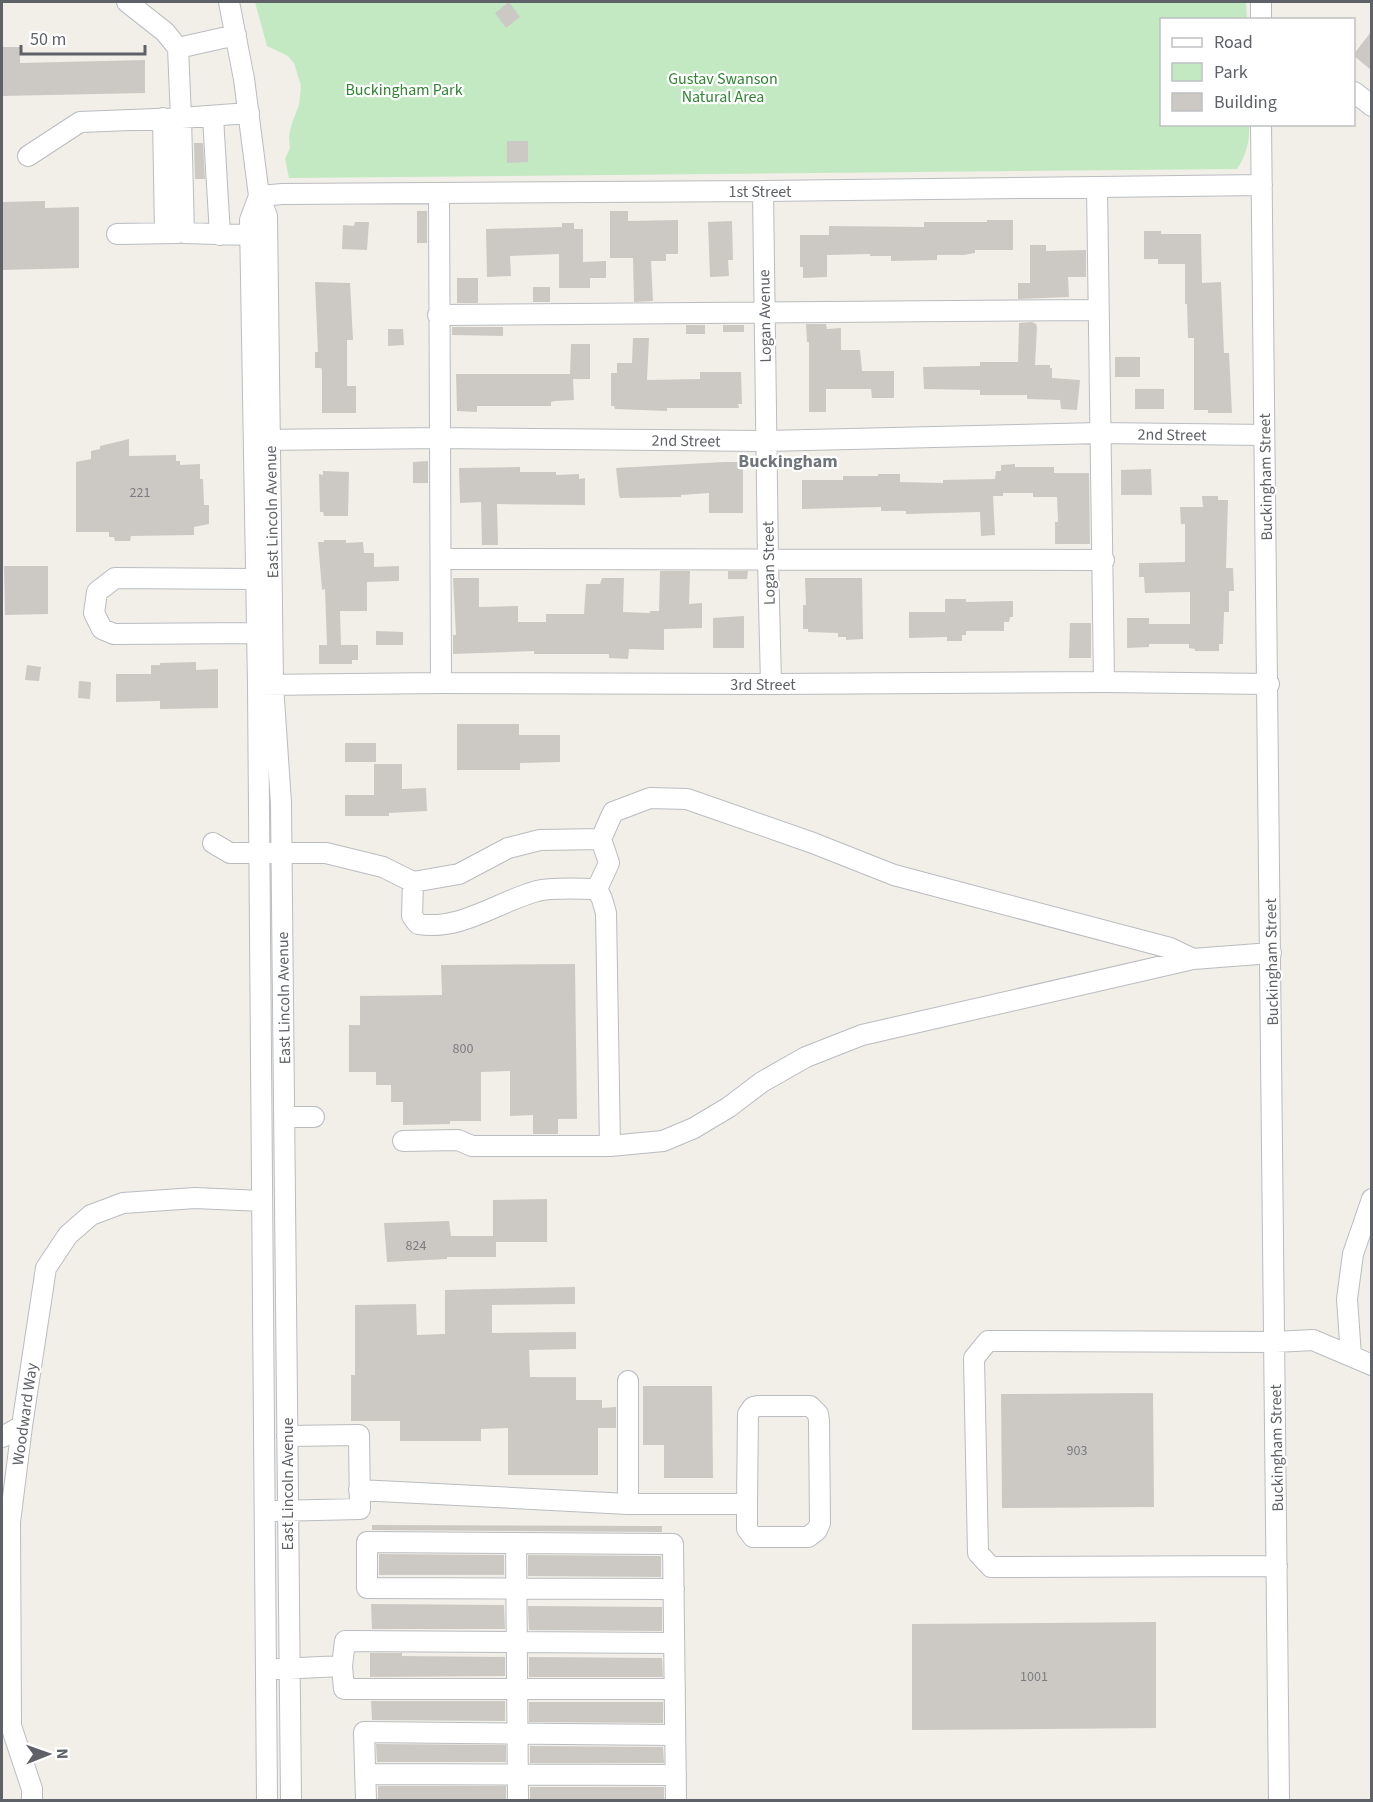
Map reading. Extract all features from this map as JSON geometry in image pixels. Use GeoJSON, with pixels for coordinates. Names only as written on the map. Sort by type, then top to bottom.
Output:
{"type":"FeatureCollection","features":[{"type":"Feature","properties":{"kind":"street"},"geometry":{"type":"LineString","coordinates":[[127,2],[165,32],[178,48],[172,118],[174,233]]}},
{"type":"Feature","properties":{"kind":"street","name":"East Lincoln Avenue"},"geometry":{"type":"LineString","coordinates":[[229,2],[249,113],[259,196],[267,216],[261,440]]}},
{"type":"Feature","properties":{"kind":"street"},"geometry":{"type":"LineString","coordinates":[[1261,2],[1261,18]]}},
{"type":"Feature","properties":{"kind":"street"},"geometry":{"type":"LineString","coordinates":[[178,48],[236,35]]}},
{"type":"Feature","properties":{"kind":"street"},"geometry":{"type":"LineString","coordinates":[[1355,94],[1371,106]]}},
{"type":"Feature","properties":{"kind":"street"},"geometry":{"type":"LineString","coordinates":[[28,156],[80,122],[213,117],[249,113]]}},
{"type":"Feature","properties":{"kind":"street"},"geometry":{"type":"LineString","coordinates":[[213,117],[220,235]]}},
{"type":"Feature","properties":{"kind":"street","name":"Buckingham Street"},"geometry":{"type":"LineString","coordinates":[[1261,126],[1269,684],[1279,1800]]}},
{"type":"Feature","properties":{"kind":"street","name":"1st Street"},"geometry":{"type":"LineString","coordinates":[[259,196],[1262,185]]}},
{"type":"Feature","properties":{"kind":"street"},"geometry":{"type":"LineString","coordinates":[[1097,187],[1104,682]]}},
{"type":"Feature","properties":{"kind":"street","name":"Logan Avenue"},"geometry":{"type":"LineString","coordinates":[[763,191],[766,441]]}},
{"type":"Feature","properties":{"kind":"street"},"geometry":{"type":"LineString","coordinates":[[439,193],[441,683]]}},
{"type":"Feature","properties":{"kind":"street","name":"East Lincoln Avenue"},"geometry":{"type":"LineString","coordinates":[[259,196],[250,220],[261,440],[265,633],[259,852],[267,1800]]}},
{"type":"Feature","properties":{"kind":"street"},"geometry":{"type":"LineString","coordinates":[[117,234],[251,235]]}},
{"type":"Feature","properties":{"kind":"street"},"geometry":{"type":"LineString","coordinates":[[438,315],[1098,310]]}},
{"type":"Feature","properties":{"kind":"street","name":"2nd Street"},"geometry":{"type":"LineString","coordinates":[[261,440],[440,438],[766,441],[1100,433],[1264,435]]}},
{"type":"Feature","properties":{"kind":"street","name":"Logan Street"},"geometry":{"type":"LineString","coordinates":[[766,441],[771,684]]}},
{"type":"Feature","properties":{"kind":"street"},"geometry":{"type":"LineString","coordinates":[[441,559],[1104,560]]}},
{"type":"Feature","properties":{"kind":"street"},"geometry":{"type":"LineString","coordinates":[[263,579],[115,578],[97,592],[94,613],[102,629],[114,634],[265,633]]}},
{"type":"Feature","properties":{"kind":"street","name":"3rd Street"},"geometry":{"type":"LineString","coordinates":[[265,685],[1104,682],[1269,684]]}},
{"type":"Feature","properties":{"kind":"street","name":"East Lincoln Avenue"},"geometry":{"type":"LineString","coordinates":[[265,685],[281,803],[291,1800]]}},
{"type":"Feature","properties":{"kind":"street"},"geometry":{"type":"LineString","coordinates":[[597,888],[609,863],[601,839],[613,812],[650,798],[687,799],[813,843],[894,875],[1170,948],[1193,959]]}},
{"type":"Feature","properties":{"kind":"street"},"geometry":{"type":"LineString","coordinates":[[213,843],[230,853],[326,853],[383,867],[413,882],[459,874],[508,848],[540,840],[601,839]]}},
{"type":"Feature","properties":{"kind":"street"},"geometry":{"type":"LineString","coordinates":[[413,882],[412,916],[418,924],[428,926],[459,922],[538,891],[597,888]]}},
{"type":"Feature","properties":{"kind":"street"},"geometry":{"type":"LineString","coordinates":[[597,888],[603,899],[606,913],[610,1146]]}},
{"type":"Feature","properties":{"kind":"street"},"geometry":{"type":"LineString","coordinates":[[403,1141],[458,1140],[472,1146],[610,1146],[663,1141],[694,1128],[729,1107],[762,1082],[806,1057],[862,1035],[1193,959],[1271,953]]}},
{"type":"Feature","properties":{"kind":"street"},"geometry":{"type":"LineString","coordinates":[[284,1117],[314,1117]]}},
{"type":"Feature","properties":{"kind":"street","name":"Woodward Way"},"geometry":{"type":"LineString","coordinates":[[32,1800],[33,1789],[11,1726],[10,1522],[46,1268],[68,1235],[91,1215],[123,1203],[195,1198],[261,1201]]}},
{"type":"Feature","properties":{"kind":"street"},"geometry":{"type":"LineString","coordinates":[[1351,1356],[1347,1299],[1353,1254],[1371,1198]]}},
{"type":"Feature","properties":{"kind":"street"},"geometry":{"type":"LineString","coordinates":[[1277,1566],[992,1567],[978,1552],[974,1359],[988,1341],[1275,1342],[1312,1340],[1371,1365]]}},
{"type":"Feature","properties":{"kind":"street"},"geometry":{"type":"LineString","coordinates":[[628,1381],[628,1504]]}},
{"type":"Feature","properties":{"kind":"street"},"geometry":{"type":"LineString","coordinates":[[758,1406],[810,1406],[815,1410],[819,1421],[820,1523],[817,1530],[808,1537],[753,1537],[747,1529],[747,1504],[748,1414],[750,1410],[758,1406]]}},
{"type":"Feature","properties":{"kind":"street"},"geometry":{"type":"LineString","coordinates":[[2,1437],[22,1426]]}},
{"type":"Feature","properties":{"kind":"street"},"geometry":{"type":"LineString","coordinates":[[266,1511],[360,1509],[358,1435],[287,1436]]}},
{"type":"Feature","properties":{"kind":"street"},"geometry":{"type":"LineString","coordinates":[[360,1490],[628,1504],[747,1504]]}},
{"type":"Feature","properties":{"kind":"street"},"geometry":{"type":"LineString","coordinates":[[674,1589],[367,1588],[367,1542],[673,1544],[674,1589],[675,1689],[675,1775],[676,1800]]}},
{"type":"Feature","properties":{"kind":"street"},"geometry":{"type":"LineString","coordinates":[[516,1543],[519,1800]]}},
{"type":"Feature","properties":{"kind":"street"},"geometry":{"type":"LineString","coordinates":[[674,1642],[345,1641],[342,1666],[344,1689],[675,1689]]}},
{"type":"Feature","properties":{"kind":"street"},"geometry":{"type":"LineString","coordinates":[[266,1669],[342,1666]]}},
{"type":"Feature","properties":{"kind":"street"},"geometry":{"type":"LineString","coordinates":[[366,1800],[364,1732],[675,1735]]}},
{"type":"Feature","properties":{"kind":"street"},"geometry":{"type":"LineString","coordinates":[[365,1774],[675,1775]]}},
{"type":"Feature","properties":{"kind":"green space","name":"Gustav Swanson Natural Area"},"geometry":{"type":"Polygon","coordinates":[[[255,2],[1246,2],[1247,18],[1160,18],[1160,126],[1249,126],[1249,137],[1245,154],[1237,169],[289,178],[285,159],[290,148],[289,136],[299,105],[301,86],[294,63],[288,56],[267,46],[255,2]]]}},
{"type":"Feature","properties":{"kind":"building"},"geometry":{"type":"Polygon","coordinates":[[[509,2],[520,17],[506,28],[495,13],[509,2]]]}},
{"type":"Feature","properties":{"kind":"building"},"geometry":{"type":"Polygon","coordinates":[[[1371,32],[1371,70],[1355,57],[1355,52],[1371,32]]]}},
{"type":"Feature","properties":{"kind":"building"},"geometry":{"type":"Polygon","coordinates":[[[2,47],[20,47],[20,63],[145,60],[145,93],[2,96],[2,47]]]}},
{"type":"Feature","properties":{"kind":"building"},"geometry":{"type":"Polygon","coordinates":[[[507,141],[528,141],[528,162],[507,163],[507,141]]]}},
{"type":"Feature","properties":{"kind":"building"},"geometry":{"type":"Polygon","coordinates":[[[194,143],[203,143],[205,179],[195,179],[194,143]]]}},
{"type":"Feature","properties":{"kind":"building"},"geometry":{"type":"Polygon","coordinates":[[[45,201],[45,208],[79,207],[79,268],[2,270],[2,202],[45,201]]]}},
{"type":"Feature","properties":{"kind":"building"},"geometry":{"type":"Polygon","coordinates":[[[417,211],[427,211],[427,243],[417,243],[417,211]]]}},
{"type":"Feature","properties":{"kind":"building"},"geometry":{"type":"Polygon","coordinates":[[[610,211],[628,211],[628,221],[678,220],[678,254],[666,254],[666,261],[651,261],[653,301],[634,302],[633,258],[610,258],[610,211]]]}},
{"type":"Feature","properties":{"kind":"building"},"geometry":{"type":"Polygon","coordinates":[[[987,220],[1013,220],[1013,250],[975,250],[975,253],[964,255],[937,255],[937,260],[891,261],[891,256],[870,256],[870,254],[827,255],[827,277],[803,278],[803,267],[800,267],[800,235],[829,235],[829,226],[924,227],[924,222],[987,222],[987,220]]]}},
{"type":"Feature","properties":{"kind":"building"},"geometry":{"type":"Polygon","coordinates":[[[732,221],[733,260],[728,260],[729,276],[710,277],[708,222],[732,221]]]}},
{"type":"Feature","properties":{"kind":"building"},"geometry":{"type":"Polygon","coordinates":[[[355,222],[369,222],[367,250],[342,249],[343,225],[354,226],[355,222]]]}},
{"type":"Feature","properties":{"kind":"building"},"geometry":{"type":"Polygon","coordinates":[[[562,223],[574,223],[574,229],[583,229],[583,262],[606,261],[606,278],[590,278],[590,288],[559,288],[559,254],[510,256],[511,276],[487,277],[486,229],[562,227],[562,223]]]}},
{"type":"Feature","properties":{"kind":"building"},"geometry":{"type":"Polygon","coordinates":[[[1144,231],[1161,231],[1161,234],[1201,234],[1202,283],[1221,282],[1224,353],[1229,353],[1232,413],[1208,413],[1208,410],[1194,410],[1194,338],[1188,338],[1185,264],[1158,264],[1158,259],[1144,259],[1144,231]]]}},
{"type":"Feature","properties":{"kind":"building"},"geometry":{"type":"Polygon","coordinates":[[[1030,245],[1046,245],[1046,251],[1086,250],[1086,277],[1068,277],[1069,297],[1018,299],[1018,283],[1030,283],[1030,245]]]}},
{"type":"Feature","properties":{"kind":"building"},"geometry":{"type":"Polygon","coordinates":[[[457,278],[478,278],[478,303],[457,303],[457,278]]]}},
{"type":"Feature","properties":{"kind":"building"},"geometry":{"type":"Polygon","coordinates":[[[315,282],[350,283],[353,340],[347,340],[347,386],[356,386],[356,413],[322,413],[322,370],[315,368],[315,352],[318,352],[315,282]]]}},
{"type":"Feature","properties":{"kind":"building"},"geometry":{"type":"Polygon","coordinates":[[[533,287],[550,287],[550,302],[533,302],[533,287]]]}},
{"type":"Feature","properties":{"kind":"building"},"geometry":{"type":"Polygon","coordinates":[[[1032,322],[1037,327],[1035,365],[1050,365],[1052,378],[1080,380],[1077,410],[1061,409],[1060,400],[1027,399],[1027,395],[980,395],[980,390],[924,389],[923,367],[980,366],[980,362],[1018,362],[1019,323],[1032,322]]]}},
{"type":"Feature","properties":{"kind":"building"},"geometry":{"type":"Polygon","coordinates":[[[806,324],[826,324],[827,329],[841,328],[841,350],[860,350],[862,371],[894,371],[894,398],[872,398],[871,389],[826,389],[826,412],[809,412],[809,342],[807,342],[806,324]]]}},
{"type":"Feature","properties":{"kind":"building"},"geometry":{"type":"Polygon","coordinates":[[[686,325],[705,325],[705,334],[686,334],[686,325]]]}},
{"type":"Feature","properties":{"kind":"building"},"geometry":{"type":"Polygon","coordinates":[[[723,325],[744,325],[744,332],[723,332],[723,325]]]}},
{"type":"Feature","properties":{"kind":"building"},"geometry":{"type":"Polygon","coordinates":[[[452,327],[503,327],[503,336],[452,335],[452,327]]]}},
{"type":"Feature","properties":{"kind":"building"},"geometry":{"type":"Polygon","coordinates":[[[388,329],[403,329],[404,345],[388,346],[388,329]]]}},
{"type":"Feature","properties":{"kind":"building"},"geometry":{"type":"Polygon","coordinates":[[[633,338],[649,338],[647,380],[700,379],[700,372],[741,372],[742,404],[738,404],[739,408],[667,408],[667,411],[615,409],[611,406],[611,373],[617,373],[617,363],[632,363],[633,338]]]}},
{"type":"Feature","properties":{"kind":"building"},"geometry":{"type":"Polygon","coordinates":[[[571,344],[590,344],[590,379],[573,379],[574,400],[551,402],[551,406],[477,406],[477,412],[457,411],[456,374],[570,374],[571,344]]]}},
{"type":"Feature","properties":{"kind":"building"},"geometry":{"type":"Polygon","coordinates":[[[1115,357],[1140,357],[1140,377],[1115,377],[1115,357]]]}},
{"type":"Feature","properties":{"kind":"building"},"geometry":{"type":"Polygon","coordinates":[[[1135,389],[1164,389],[1164,409],[1135,409],[1135,389]]]}},
{"type":"Feature","properties":{"kind":"building"},"geometry":{"type":"Polygon","coordinates":[[[129,439],[129,456],[176,455],[176,461],[180,461],[180,465],[200,464],[204,505],[209,505],[209,524],[194,527],[194,535],[131,536],[130,541],[115,541],[114,537],[109,537],[109,532],[76,532],[76,462],[91,459],[91,451],[100,449],[100,446],[129,439]]]}},
{"type":"Feature","properties":{"kind":"building"},"geometry":{"type":"Polygon","coordinates":[[[428,461],[428,483],[413,483],[413,462],[428,461]]]}},
{"type":"Feature","properties":{"kind":"building"},"geometry":{"type":"Polygon","coordinates":[[[743,462],[743,513],[709,513],[709,493],[681,495],[681,497],[620,498],[619,495],[616,468],[743,462]]]}},
{"type":"Feature","properties":{"kind":"building"},"geometry":{"type":"Polygon","coordinates":[[[1015,464],[1015,467],[1054,467],[1054,473],[1089,473],[1090,544],[1055,544],[1055,522],[1058,522],[1057,497],[1033,497],[1033,493],[1003,493],[1003,496],[993,496],[995,535],[981,536],[980,512],[906,514],[906,511],[881,511],[881,507],[802,509],[802,480],[843,480],[843,476],[900,474],[900,482],[943,483],[943,480],[995,479],[996,471],[1001,471],[1001,465],[1015,464]]]}},
{"type":"Feature","properties":{"kind":"building"},"geometry":{"type":"Polygon","coordinates":[[[520,467],[520,472],[579,474],[579,479],[585,478],[585,505],[497,504],[498,545],[482,545],[481,502],[460,503],[459,468],[520,467]]]}},
{"type":"Feature","properties":{"kind":"building"},"geometry":{"type":"Polygon","coordinates":[[[1151,469],[1152,495],[1121,495],[1121,470],[1151,469]]]}},
{"type":"Feature","properties":{"kind":"building"},"geometry":{"type":"Polygon","coordinates":[[[323,471],[349,472],[348,516],[324,516],[323,512],[320,512],[319,474],[323,475],[323,471]]]}},
{"type":"Feature","properties":{"kind":"building"},"geometry":{"type":"Polygon","coordinates":[[[1202,496],[1218,496],[1218,500],[1228,500],[1226,568],[1233,568],[1234,591],[1229,591],[1229,612],[1224,612],[1223,644],[1219,644],[1219,651],[1195,651],[1189,648],[1189,644],[1149,644],[1149,647],[1127,648],[1127,618],[1149,618],[1149,624],[1190,624],[1190,592],[1145,593],[1144,577],[1139,577],[1139,563],[1185,562],[1185,524],[1181,524],[1180,507],[1203,507],[1202,496]]]}},
{"type":"Feature","properties":{"kind":"building"},"geometry":{"type":"Polygon","coordinates":[[[324,540],[346,540],[346,543],[363,542],[364,553],[374,553],[374,567],[399,566],[399,581],[367,582],[367,611],[340,611],[341,645],[358,645],[358,660],[352,660],[352,664],[319,664],[319,645],[327,645],[325,589],[322,590],[318,542],[324,542],[324,540]]]}},
{"type":"Feature","properties":{"kind":"building"},"geometry":{"type":"Polygon","coordinates":[[[4,566],[48,566],[48,614],[5,615],[4,566]]]}},
{"type":"Feature","properties":{"kind":"building"},"geometry":{"type":"Polygon","coordinates":[[[660,571],[690,571],[689,604],[702,603],[702,628],[664,629],[664,650],[629,649],[628,659],[609,658],[609,654],[534,654],[534,651],[453,654],[453,635],[456,635],[453,578],[479,578],[479,607],[518,606],[518,622],[546,622],[546,614],[584,614],[586,584],[600,584],[602,578],[624,578],[623,612],[659,611],[660,571]]]}},
{"type":"Feature","properties":{"kind":"building"},"geometry":{"type":"Polygon","coordinates":[[[728,571],[748,571],[747,579],[728,579],[728,571]]]}},
{"type":"Feature","properties":{"kind":"building"},"geometry":{"type":"Polygon","coordinates":[[[805,578],[862,578],[863,639],[846,640],[846,637],[838,637],[838,633],[808,632],[808,629],[803,629],[803,605],[806,605],[805,578]]]}},
{"type":"Feature","properties":{"kind":"building"},"geometry":{"type":"Polygon","coordinates":[[[945,599],[966,599],[966,602],[1013,601],[1013,617],[1010,617],[1009,622],[1004,622],[1004,631],[966,631],[966,635],[962,635],[962,641],[947,641],[947,637],[909,638],[909,612],[945,612],[945,599]]]}},
{"type":"Feature","properties":{"kind":"building"},"geometry":{"type":"Polygon","coordinates":[[[744,616],[744,648],[713,648],[713,618],[744,616]]]}},
{"type":"Feature","properties":{"kind":"building"},"geometry":{"type":"Polygon","coordinates":[[[1070,623],[1091,623],[1091,658],[1069,658],[1070,623]]]}},
{"type":"Feature","properties":{"kind":"building"},"geometry":{"type":"Polygon","coordinates":[[[376,631],[403,632],[403,645],[376,645],[376,631]]]}},
{"type":"Feature","properties":{"kind":"building"},"geometry":{"type":"Polygon","coordinates":[[[196,662],[196,670],[218,669],[218,708],[160,709],[160,701],[116,702],[116,674],[151,674],[151,665],[196,662]]]}},
{"type":"Feature","properties":{"kind":"building"},"geometry":{"type":"Polygon","coordinates":[[[27,665],[41,667],[39,681],[25,680],[27,665]]]}},
{"type":"Feature","properties":{"kind":"building"},"geometry":{"type":"Polygon","coordinates":[[[79,681],[91,682],[90,699],[78,698],[79,681]]]}},
{"type":"Feature","properties":{"kind":"building"},"geometry":{"type":"Polygon","coordinates":[[[457,724],[519,724],[519,735],[560,735],[560,762],[520,763],[520,770],[457,770],[457,724]]]}},
{"type":"Feature","properties":{"kind":"building"},"geometry":{"type":"Polygon","coordinates":[[[345,743],[376,743],[376,762],[345,762],[345,743]]]}},
{"type":"Feature","properties":{"kind":"building"},"geometry":{"type":"Polygon","coordinates":[[[374,764],[402,764],[402,789],[426,788],[427,811],[389,813],[389,816],[345,816],[345,795],[374,795],[374,764]]]}},
{"type":"Feature","properties":{"kind":"building"},"geometry":{"type":"Polygon","coordinates":[[[575,964],[577,1119],[558,1119],[558,1134],[533,1134],[533,1115],[510,1116],[510,1071],[481,1072],[481,1121],[403,1125],[403,1102],[391,1102],[391,1085],[376,1085],[376,1072],[349,1072],[349,1025],[360,1025],[360,996],[442,995],[441,965],[575,964]]]}},
{"type":"Feature","properties":{"kind":"building"},"geometry":{"type":"Polygon","coordinates":[[[547,1199],[547,1242],[496,1242],[496,1257],[447,1257],[447,1259],[387,1262],[384,1223],[449,1221],[451,1236],[493,1236],[493,1200],[547,1199]]]}},
{"type":"Feature","properties":{"kind":"building"},"geometry":{"type":"Polygon","coordinates":[[[575,1287],[575,1304],[492,1305],[492,1333],[576,1332],[576,1349],[529,1350],[530,1377],[576,1377],[576,1400],[602,1400],[602,1408],[616,1407],[616,1428],[598,1428],[598,1475],[508,1475],[508,1428],[481,1429],[481,1441],[400,1441],[400,1421],[351,1421],[351,1375],[355,1375],[355,1305],[416,1304],[417,1335],[445,1334],[445,1290],[575,1287]]]}},
{"type":"Feature","properties":{"kind":"building"},"geometry":{"type":"Polygon","coordinates":[[[643,1386],[712,1386],[713,1478],[664,1478],[664,1445],[643,1445],[643,1386]]]}},
{"type":"Feature","properties":{"kind":"building"},"geometry":{"type":"Polygon","coordinates":[[[1153,1393],[1154,1507],[1002,1508],[1001,1394],[1153,1393]]]}},
{"type":"Feature","properties":{"kind":"building"},"geometry":{"type":"Polygon","coordinates":[[[372,1525],[662,1526],[662,1532],[372,1530],[372,1525]]]}},
{"type":"Feature","properties":{"kind":"building"},"geometry":{"type":"Polygon","coordinates":[[[379,1554],[504,1555],[504,1575],[379,1575],[379,1554]]]}},
{"type":"Feature","properties":{"kind":"building"},"geometry":{"type":"Polygon","coordinates":[[[528,1555],[661,1556],[661,1577],[528,1576],[528,1555]]]}},
{"type":"Feature","properties":{"kind":"building"},"geometry":{"type":"Polygon","coordinates":[[[371,1604],[504,1605],[505,1629],[372,1629],[371,1604]]]}},
{"type":"Feature","properties":{"kind":"building"},"geometry":{"type":"Polygon","coordinates":[[[528,1606],[662,1607],[662,1631],[529,1630],[528,1606]]]}},
{"type":"Feature","properties":{"kind":"building"},"geometry":{"type":"Polygon","coordinates":[[[1156,1622],[1156,1728],[912,1730],[912,1624],[1156,1622]]]}},
{"type":"Feature","properties":{"kind":"building"},"geometry":{"type":"Polygon","coordinates":[[[370,1653],[402,1653],[402,1656],[505,1657],[505,1676],[370,1677],[370,1653]]]}},
{"type":"Feature","properties":{"kind":"building"},"geometry":{"type":"Polygon","coordinates":[[[529,1657],[662,1658],[663,1677],[529,1677],[529,1657]]]}},
{"type":"Feature","properties":{"kind":"building"},"geometry":{"type":"Polygon","coordinates":[[[371,1701],[505,1701],[505,1721],[372,1720],[371,1701]]]}},
{"type":"Feature","properties":{"kind":"building"},"geometry":{"type":"Polygon","coordinates":[[[529,1702],[663,1702],[663,1723],[529,1722],[529,1702]]]}},
{"type":"Feature","properties":{"kind":"building"},"geometry":{"type":"Polygon","coordinates":[[[376,1744],[506,1745],[506,1762],[377,1762],[376,1744]]]}},
{"type":"Feature","properties":{"kind":"building"},"geometry":{"type":"Polygon","coordinates":[[[530,1746],[663,1747],[664,1763],[530,1763],[530,1746]]]}},
{"type":"Feature","properties":{"kind":"building"},"geometry":{"type":"Polygon","coordinates":[[[378,1786],[506,1786],[506,1800],[378,1800],[378,1786]]]}},
{"type":"Feature","properties":{"kind":"building"},"geometry":{"type":"Polygon","coordinates":[[[530,1787],[664,1787],[664,1800],[530,1800],[530,1787]]]}},
{"type":"Feature","properties":{"kind":"district","name":"Buckingham"},"geometry":{"type":"Point","coordinates":[788,461]}},
{"type":"Feature","properties":{"kind":"park label","name":"Buckingham Park"},"geometry":{"type":"Point","coordinates":[404,89]}}]}
